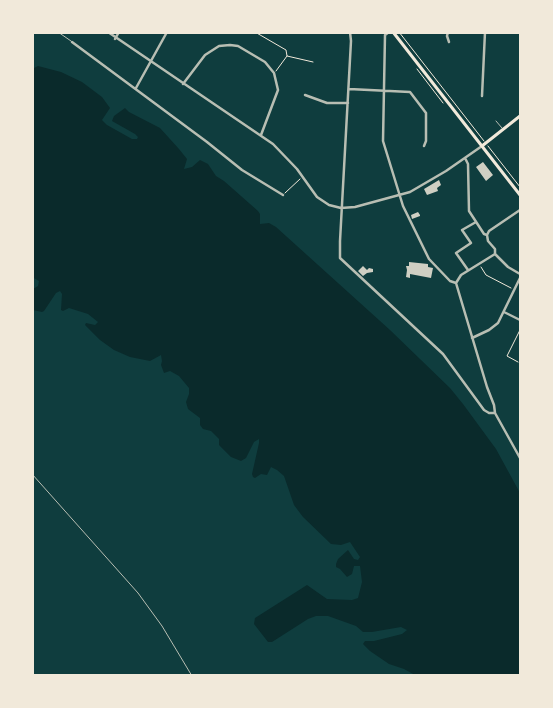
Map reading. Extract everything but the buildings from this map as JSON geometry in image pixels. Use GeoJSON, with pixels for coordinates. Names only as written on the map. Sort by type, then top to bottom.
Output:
{"type":"FeatureCollection","features":[{"type":"Feature","properties":{"kind":"main road"},"geometry":{"type":"LineString","coordinates":[[394,32],[520,195]]}},
{"type":"Feature","properties":{"kind":"main road"},"geometry":{"type":"LineString","coordinates":[[482,146],[520,116]]}},
{"type":"Feature","properties":{"kind":"street"},"geometry":{"type":"LineString","coordinates":[[108,32],[115,39],[261,135],[284,154],[320,200],[329,205],[341,208],[355,207],[400,196],[420,187],[482,146]]}},
{"type":"Feature","properties":{"kind":"street"},"geometry":{"type":"LineString","coordinates":[[115,39],[119,32]]}},
{"type":"Feature","properties":{"kind":"street"},"geometry":{"type":"LineString","coordinates":[[136,88],[167,32]]}},
{"type":"Feature","properties":{"kind":"street"},"geometry":{"type":"LineString","coordinates":[[350,32],[349,89],[341,208],[341,259],[438,349],[484,410],[488,413],[495,413]]}},
{"type":"Feature","properties":{"kind":"street"},"geometry":{"type":"LineString","coordinates":[[389,32],[385,35],[383,141],[400,196],[430,259],[450,281],[456,283]]}},
{"type":"Feature","properties":{"kind":"street"},"geometry":{"type":"LineString","coordinates":[[448,32],[449,42]]}},
{"type":"Feature","properties":{"kind":"street"},"geometry":{"type":"LineString","coordinates":[[482,96],[485,32]]}},
{"type":"Feature","properties":{"kind":"street"},"geometry":{"type":"LineString","coordinates":[[72,42],[136,88],[238,167],[284,195]]}},
{"type":"Feature","properties":{"kind":"street"},"geometry":{"type":"LineString","coordinates":[[183,84],[205,55],[223,45],[242,48],[267,64],[274,73],[278,84],[277,95],[261,135]]}},
{"type":"Feature","properties":{"kind":"street"},"geometry":{"type":"LineString","coordinates":[[349,89],[410,92],[426,110],[426,141],[424,146]]}},
{"type":"Feature","properties":{"kind":"street"},"geometry":{"type":"LineString","coordinates":[[305,95],[327,102],[348,103]]}},
{"type":"Feature","properties":{"kind":"street"},"geometry":{"type":"LineString","coordinates":[[465,158],[468,164],[469,211],[487,235],[495,254],[508,267],[520,274]]}},
{"type":"Feature","properties":{"kind":"street"},"geometry":{"type":"LineString","coordinates":[[487,235],[489,231],[520,210]]}},
{"type":"Feature","properties":{"kind":"street"},"geometry":{"type":"LineString","coordinates":[[468,270],[456,253],[471,243],[462,230],[476,222]]}},
{"type":"Feature","properties":{"kind":"street"},"geometry":{"type":"LineString","coordinates":[[495,254],[468,270],[456,283],[495,413],[520,458]]}},
{"type":"Feature","properties":{"kind":"street"},"geometry":{"type":"LineString","coordinates":[[472,338],[495,326],[504,312],[520,278]]}},
{"type":"Feature","properties":{"kind":"street"},"geometry":{"type":"LineString","coordinates":[[504,312],[520,320]]}},
{"type":"Feature","properties":{"kind":"lane"},"geometry":{"type":"LineString","coordinates":[[58,32],[72,42]]}},
{"type":"Feature","properties":{"kind":"lane"},"geometry":{"type":"LineString","coordinates":[[496,121],[502,129]]}},
{"type":"Feature","properties":{"kind":"lane"},"geometry":{"type":"LineString","coordinates":[[32,474],[138,593],[162,626],[192,676]]}},
{"type":"Feature","properties":{"kind":"path"},"geometry":{"type":"LineString","coordinates":[[255,32],[286,50],[287,56],[274,73]]}},
{"type":"Feature","properties":{"kind":"path"},"geometry":{"type":"LineString","coordinates":[[399,32],[520,187]]}},
{"type":"Feature","properties":{"kind":"path"},"geometry":{"type":"LineString","coordinates":[[287,56],[313,62]]}},
{"type":"Feature","properties":{"kind":"path"},"geometry":{"type":"LineString","coordinates":[[284,195],[303,176]]}},
{"type":"Feature","properties":{"kind":"path"},"geometry":{"type":"LineString","coordinates":[[479,264],[486,275],[514,290]]}},
{"type":"Feature","properties":{"kind":"path"},"geometry":{"type":"LineString","coordinates":[[518,362],[507,356],[520,330]]}},
{"type":"Feature","properties":{"kind":"water"},"geometry":{"type":"Polygon","coordinates":[[[38,66],[61,72],[82,82],[102,97],[110,108],[102,120],[107,125],[132,139],[137,139],[138,137],[135,134],[112,121],[114,116],[125,108],[160,128],[187,159],[184,169],[192,167],[200,160],[208,164],[216,176],[258,211],[260,214],[260,224],[269,223],[276,227],[390,330],[450,388],[463,404],[496,449],[520,493],[520,675],[415,675],[389,664],[363,644],[365,641],[374,641],[402,634],[407,630],[401,627],[363,632],[356,626],[328,616],[316,616],[308,619],[272,642],[268,642],[254,624],[255,618],[307,585],[327,599],[352,600],[358,598],[362,582],[360,566],[354,566],[352,574],[347,577],[336,567],[336,564],[338,559],[348,550],[354,559],[358,560],[360,557],[350,542],[341,545],[331,544],[303,517],[294,505],[284,476],[277,470],[271,467],[267,475],[261,474],[255,478],[253,477],[259,439],[254,442],[246,458],[241,461],[231,457],[219,445],[219,439],[211,431],[203,429],[200,425],[200,418],[188,409],[186,402],[189,388],[179,376],[170,371],[164,373],[161,365],[161,355],[150,361],[130,357],[114,350],[100,340],[85,325],[86,323],[95,325],[98,322],[88,314],[69,308],[61,310],[62,294],[60,291],[56,293],[44,311],[33,310],[33,289],[38,286],[39,281],[32,277],[32,69],[38,66]]]}}]}
